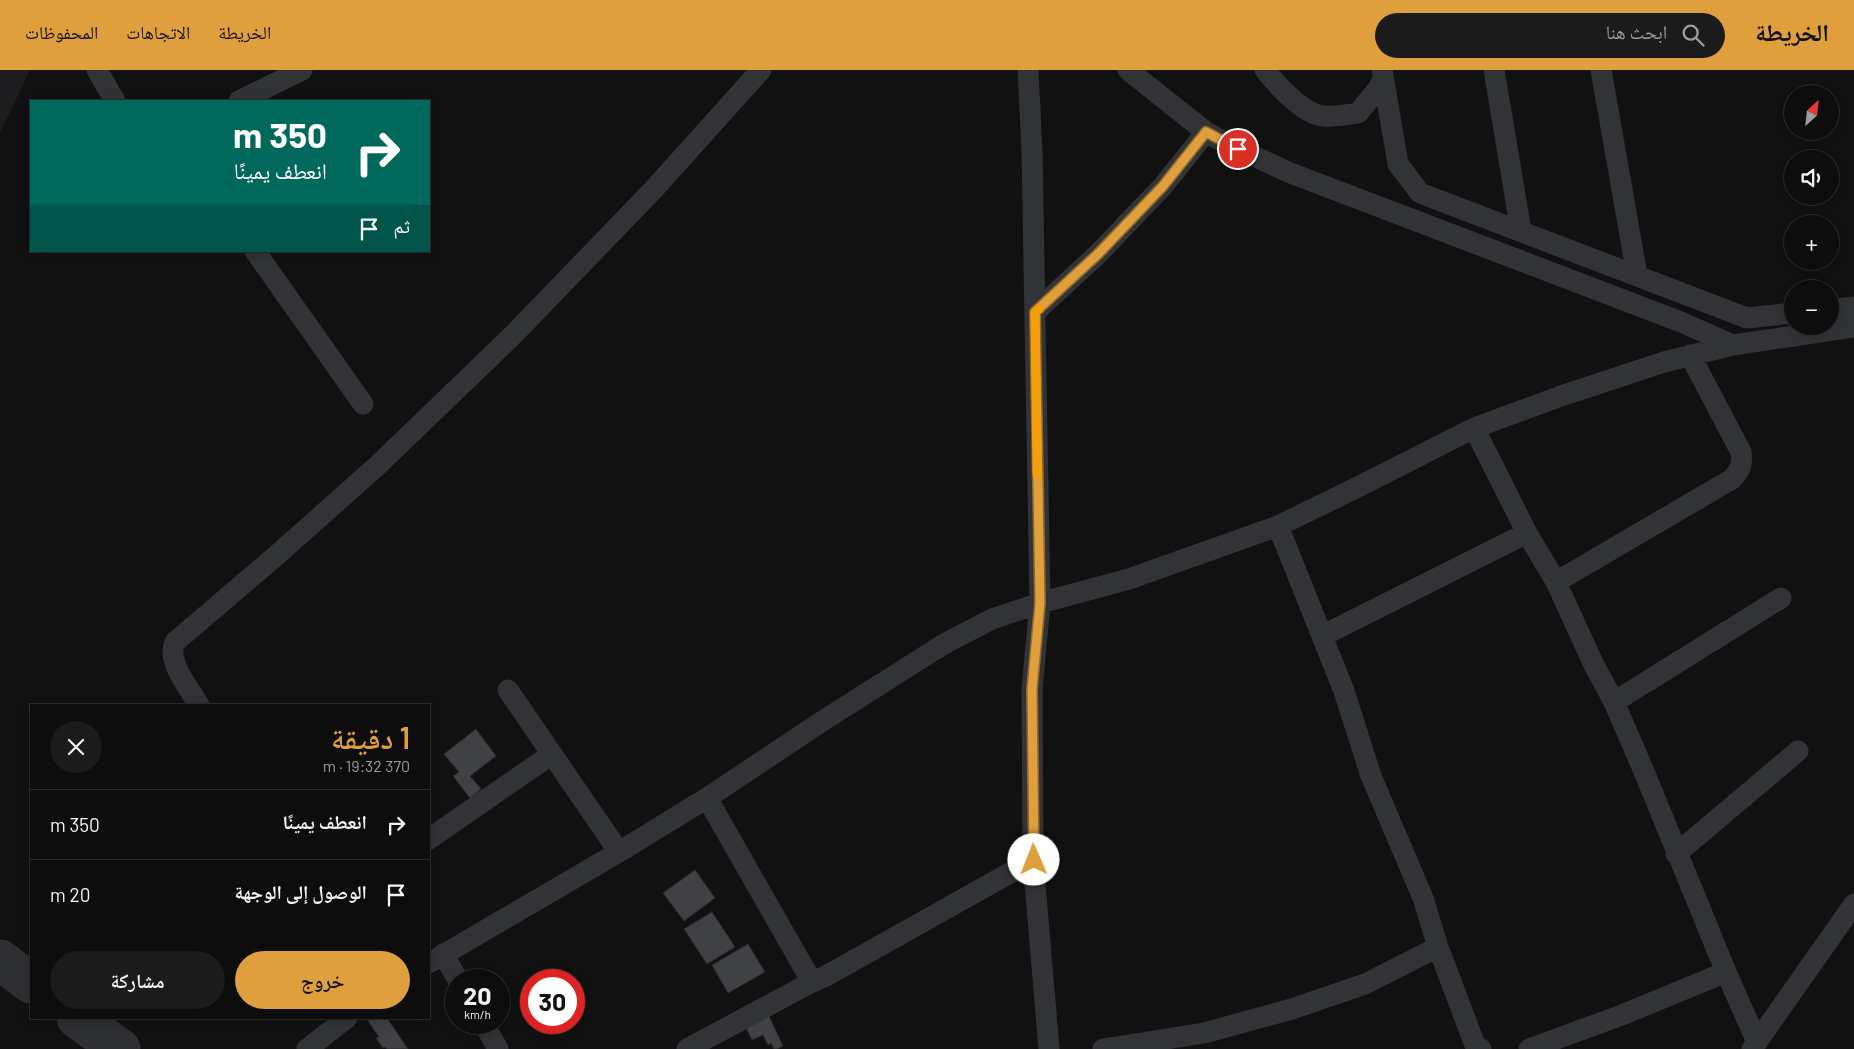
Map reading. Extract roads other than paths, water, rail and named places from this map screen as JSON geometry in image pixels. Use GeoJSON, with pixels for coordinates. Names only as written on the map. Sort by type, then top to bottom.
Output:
{"type":"FeatureCollection","features":[{"type":"Feature","properties":{"kind":"street"},"geometry":{"type":"LineString","coordinates":[[97,70],[114,100]]}},
{"type":"Feature","properties":{"kind":"street"},"geometry":{"type":"LineString","coordinates":[[242,100],[302,70]]}},
{"type":"Feature","properties":{"kind":"street"},"geometry":{"type":"LineString","coordinates":[[198,704],[176,666],[172,654],[175,642],[378,465],[514,334],[654,189],[761,70]]}},
{"type":"Feature","properties":{"kind":"street"},"geometry":{"type":"LineString","coordinates":[[1028,70],[1032,151],[1040,603],[1032,689],[1034,860],[1050,1049]]}},
{"type":"Feature","properties":{"kind":"street"},"geometry":{"type":"LineString","coordinates":[[1128,70],[1206,132],[1288,172],[1681,322],[1732,345]]}},
{"type":"Feature","properties":{"kind":"street"},"geometry":{"type":"LineString","coordinates":[[1265,70],[1303,108],[1321,116],[1341,116],[1358,113],[1377,124],[1394,141]]}},
{"type":"Feature","properties":{"kind":"street"},"geometry":{"type":"LineString","coordinates":[[1494,70],[1521,231]]}},
{"type":"Feature","properties":{"kind":"street"},"geometry":{"type":"LineString","coordinates":[[1601,70],[1637,276]]}},
{"type":"Feature","properties":{"kind":"street"},"geometry":{"type":"LineString","coordinates":[[1358,113],[1378,89],[1382,75]]}},
{"type":"Feature","properties":{"kind":"street"},"geometry":{"type":"LineString","coordinates":[[1382,75],[1398,164],[1420,192],[1746,318],[1784,315]]}},
{"type":"Feature","properties":{"kind":"street"},"geometry":{"type":"LineString","coordinates":[[1035,312],[1098,254],[1163,186],[1206,132]]}},
{"type":"Feature","properties":{"kind":"street"},"geometry":{"type":"LineString","coordinates":[[257,252],[363,404]]}},
{"type":"Feature","properties":{"kind":"street"},"geometry":{"type":"LineString","coordinates":[[1839,309],[1854,307]]}},
{"type":"Feature","properties":{"kind":"street"},"geometry":{"type":"LineString","coordinates":[[447,969],[436,958],[707,798],[821,722],[944,644],[992,619],[1040,603],[1129,578],[1278,526],[1474,428],[1561,396],[1664,362],[1732,345],[1851,333]]}},
{"type":"Feature","properties":{"kind":"street"},"geometry":{"type":"LineString","coordinates":[[1556,582],[1732,479],[1739,471],[1742,462],[1741,452],[1690,355]]}},
{"type":"Feature","properties":{"kind":"street"},"geometry":{"type":"LineString","coordinates":[[1474,428],[1527,533],[1556,582],[1594,665],[1614,702],[1726,972],[1754,1046]]}},
{"type":"Feature","properties":{"kind":"street"},"geometry":{"type":"LineString","coordinates":[[1278,526],[1344,691],[1372,776],[1423,898],[1438,948],[1475,1044],[1481,1049]]}},
{"type":"Feature","properties":{"kind":"street"},"geometry":{"type":"LineString","coordinates":[[1322,636],[1527,533]]}},
{"type":"Feature","properties":{"kind":"street"},"geometry":{"type":"LineString","coordinates":[[1614,702],[1781,598]]}},
{"type":"Feature","properties":{"kind":"street"},"geometry":{"type":"LineString","coordinates":[[508,690],[618,852]]}},
{"type":"Feature","properties":{"kind":"street"},"geometry":{"type":"LineString","coordinates":[[1676,854],[1798,751]]}},
{"type":"Feature","properties":{"kind":"street"},"geometry":{"type":"LineString","coordinates":[[430,838],[552,754]]}},
{"type":"Feature","properties":{"kind":"street"},"geometry":{"type":"LineString","coordinates":[[707,798],[812,982]]}},
{"type":"Feature","properties":{"kind":"street"},"geometry":{"type":"LineString","coordinates":[[687,1049],[826,976],[1034,860]]}},
{"type":"Feature","properties":{"kind":"street"},"geometry":{"type":"LineString","coordinates":[[1754,1046],[1854,904]]}},
{"type":"Feature","properties":{"kind":"street"},"geometry":{"type":"LineString","coordinates":[[1103,1049],[1204,1033],[1292,1009],[1365,984],[1438,948]]}},
{"type":"Feature","properties":{"kind":"street"},"geometry":{"type":"LineString","coordinates":[[1528,1049],[1622,1016],[1726,972]]}},
{"type":"Feature","properties":{"kind":"street"},"geometry":{"type":"LineString","coordinates":[[307,1049],[347,1019]]}},
{"type":"Feature","properties":{"kind":"street"},"geometry":{"type":"LineString","coordinates":[[490,1034],[498,1049]]}}]}
